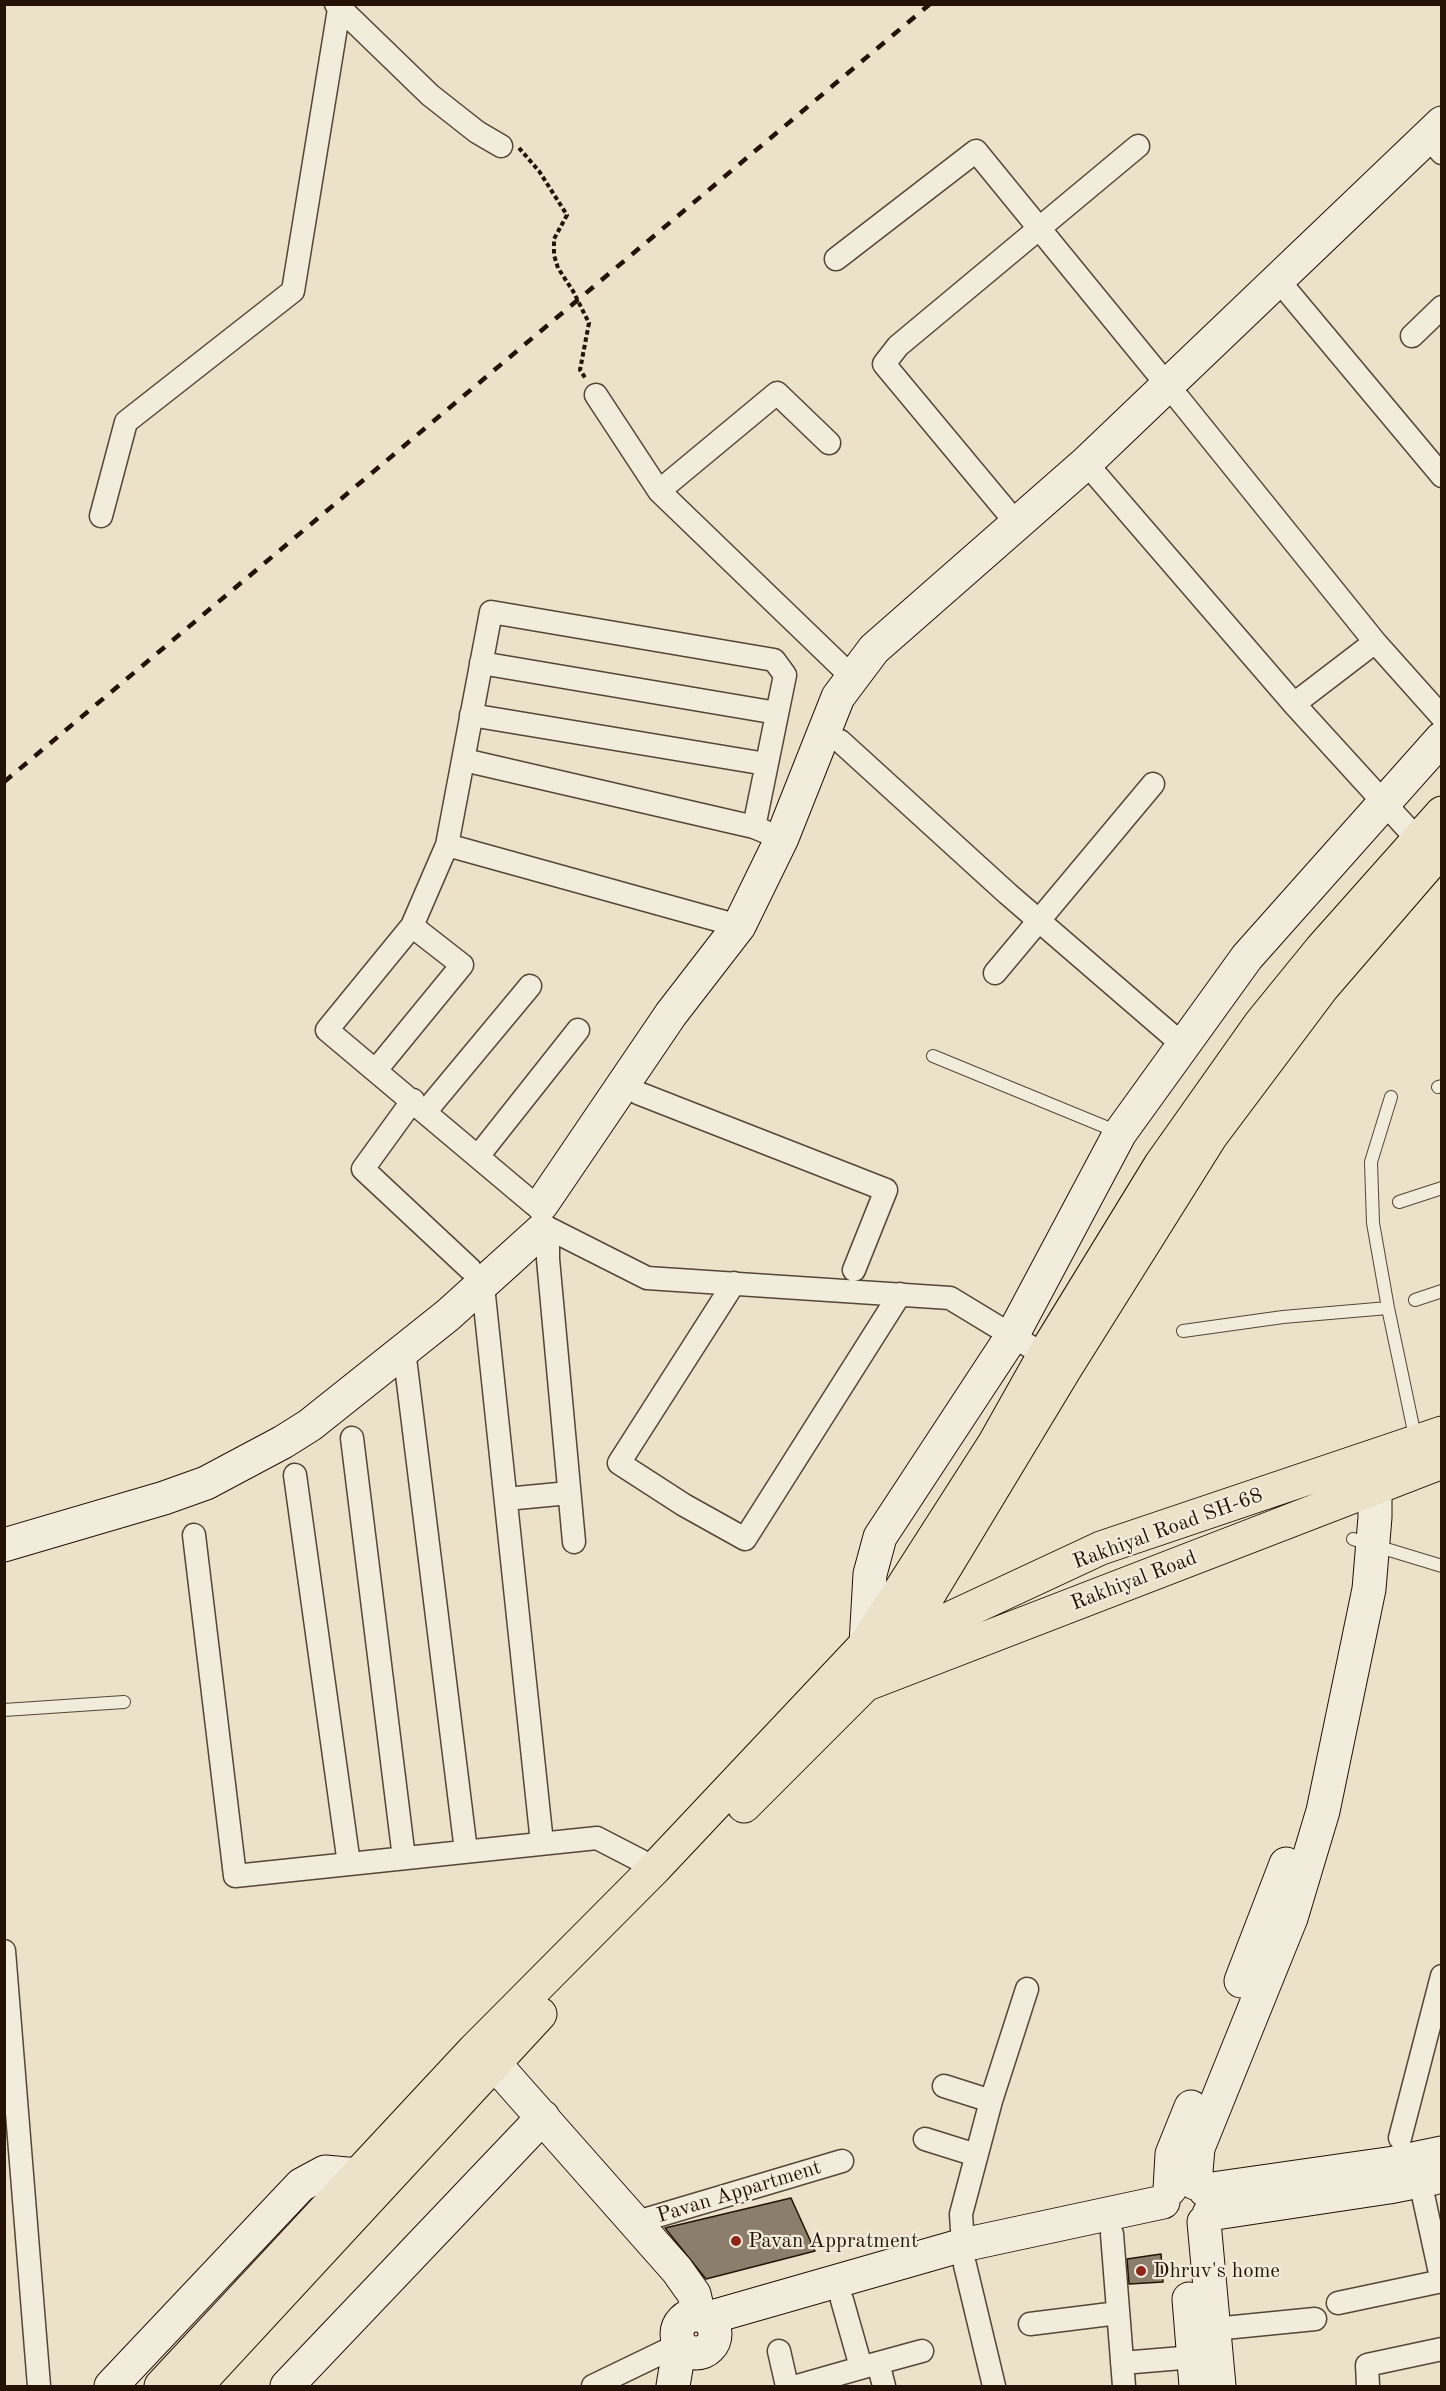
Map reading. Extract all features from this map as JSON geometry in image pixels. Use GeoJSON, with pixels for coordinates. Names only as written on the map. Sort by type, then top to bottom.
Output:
{"type":"FeatureCollection","features":[{"type":"Feature","properties":{"kind":"main road"},"geometry":{"type":"LineString","coordinates":[[196,2386],[494,2063],[652,1896],[866,1684],[899,1644],[1065,1369],[1211,1136],[1430,844],[1442,813]]}},
{"type":"Feature","properties":{"kind":"main road"},"geometry":{"type":"LineString","coordinates":[[161,2386],[474,2050],[655,1868],[866,1644],[994,1444],[1044,1355],[1161,1164],[1260,1024],[1430,844]]}},
{"type":"Feature","properties":{"kind":"main road","name":"Rakhiyal Road SH-68"},"geometry":{"type":"LineString","coordinates":[[866,1644],[899,1644],[1101,1548],[1361,1478],[1429,1437]]}},
{"type":"Feature","properties":{"kind":"main road","name":"Rakhiyal Road"},"geometry":{"type":"LineString","coordinates":[[824,1689],[866,1684],[1361,1478],[1442,1462]]}},
{"type":"Feature","properties":{"kind":"street"},"geometry":{"type":"LineString","coordinates":[[337,7],[429,95],[477,132],[501,146]]}},
{"type":"Feature","properties":{"kind":"street"},"geometry":{"type":"LineString","coordinates":[[101,516],[126,422],[293,291],[337,7]]}},
{"type":"Feature","properties":{"kind":"street"},"geometry":{"type":"LineString","coordinates":[[1173,392],[1289,293],[1438,142]]}},
{"type":"Feature","properties":{"kind":"street"},"geometry":{"type":"LineString","coordinates":[[4,1545],[164,1498],[206,1483],[404,1350],[477,1277],[542,1217],[733,968],[767,918],[840,741],[858,703],[881,673],[1173,392],[1438,142]]}},
{"type":"Feature","properties":{"kind":"street"},"geometry":{"type":"LineString","coordinates":[[1018,525],[884,364],[898,346],[1138,146]]}},
{"type":"Feature","properties":{"kind":"street"},"geometry":{"type":"LineString","coordinates":[[836,259],[976,151],[1375,642],[1442,717]]}},
{"type":"Feature","properties":{"kind":"street"},"geometry":{"type":"LineString","coordinates":[[1289,293],[1442,476]]}},
{"type":"Feature","properties":{"kind":"street"},"geometry":{"type":"LineString","coordinates":[[1412,336],[1442,307]]}},
{"type":"Feature","properties":{"kind":"street"},"geometry":{"type":"LineString","coordinates":[[659,490],[777,393],[829,443]]}},
{"type":"Feature","properties":{"kind":"street"},"geometry":{"type":"LineString","coordinates":[[596,395],[659,490],[852,677]]}},
{"type":"Feature","properties":{"kind":"street"},"geometry":{"type":"LineString","coordinates":[[574,1542],[548,1259],[542,1217],[671,1014],[739,926],[768,832],[852,677],[874,649],[908,616],[1018,525],[1092,470]]}},
{"type":"Feature","properties":{"kind":"street"},"geometry":{"type":"LineString","coordinates":[[1092,470],[1294,704],[1384,802],[1430,844]]}},
{"type":"Feature","properties":{"kind":"street"},"geometry":{"type":"LineString","coordinates":[[768,832],[766,764],[785,675],[774,660],[491,612],[447,845],[412,926],[327,1030],[479,1155],[542,1217],[647,1278],[950,1298],[1044,1355]]}},
{"type":"Feature","properties":{"kind":"street"},"geometry":{"type":"LineString","coordinates":[[1294,704],[1375,642]]}},
{"type":"Feature","properties":{"kind":"street"},"geometry":{"type":"LineString","coordinates":[[481,663],[777,713]]}},
{"type":"Feature","properties":{"kind":"street"},"geometry":{"type":"LineString","coordinates":[[471,715],[766,764]]}},
{"type":"Feature","properties":{"kind":"street"},"geometry":{"type":"LineString","coordinates":[[866,1644],[870,1574],[880,1537],[1012,1336],[1120,1133],[1247,957],[1442,738]]}},
{"type":"Feature","properties":{"kind":"street"},"geometry":{"type":"LineString","coordinates":[[840,741],[1039,921],[1183,1045]]}},
{"type":"Feature","properties":{"kind":"street"},"geometry":{"type":"LineString","coordinates":[[464,760],[768,832]]}},
{"type":"Feature","properties":{"kind":"street"},"geometry":{"type":"LineString","coordinates":[[995,973],[1153,784]]}},
{"type":"Feature","properties":{"kind":"street"},"geometry":{"type":"LineString","coordinates":[[447,845],[739,926]]}},
{"type":"Feature","properties":{"kind":"street"},"geometry":{"type":"LineString","coordinates":[[376,1070],[462,965],[412,926]]}},
{"type":"Feature","properties":{"kind":"street"},"geometry":{"type":"LineString","coordinates":[[530,986],[363,1169],[477,1277],[506,1499],[542,1844]]}},
{"type":"Feature","properties":{"kind":"street"},"geometry":{"type":"LineString","coordinates":[[479,1155],[578,1030]]}},
{"type":"Feature","properties":{"kind":"street"},"geometry":{"type":"LineString","coordinates":[[638,1092],[886,1190],[854,1270]]}},
{"type":"Feature","properties":{"kind":"street"},"geometry":{"type":"LineString","coordinates":[[4,1525],[147,1485],[283,1431],[352,1369],[477,1277]]}},
{"type":"Feature","properties":{"kind":"street"},"geometry":{"type":"LineString","coordinates":[[734,1283],[619,1463],[684,1505],[745,1539],[900,1294]]}},
{"type":"Feature","properties":{"kind":"street"},"geometry":{"type":"LineString","coordinates":[[404,1350],[466,1851]]}},
{"type":"Feature","properties":{"kind":"street"},"geometry":{"type":"LineString","coordinates":[[352,1438],[404,1858]]}},
{"type":"Feature","properties":{"kind":"street"},"geometry":{"type":"LineString","coordinates":[[295,1475],[349,1864]]}},
{"type":"Feature","properties":{"kind":"street"},"geometry":{"type":"LineString","coordinates":[[1219,2386],[1214,2329],[1187,2206],[1172,2154],[1283,1873],[1326,1702],[1348,1583],[1363,1542],[1361,1478]]}},
{"type":"Feature","properties":{"kind":"street"},"geometry":{"type":"LineString","coordinates":[[506,1499],[569,1493]]}},
{"type":"Feature","properties":{"kind":"street"},"geometry":{"type":"LineString","coordinates":[[194,1535],[235,1876],[597,1838],[655,1868]]}},
{"type":"Feature","properties":{"kind":"street"},"geometry":{"type":"LineString","coordinates":[[4,1951],[39,2386]]}},
{"type":"Feature","properties":{"kind":"street"},"geometry":{"type":"LineString","coordinates":[[1400,2138],[1442,1976]]}},
{"type":"Feature","properties":{"kind":"street"},"geometry":{"type":"LineString","coordinates":[[994,2386],[964,2255],[961,2214],[976,2155],[1027,1989]]}},
{"type":"Feature","properties":{"kind":"street"},"geometry":{"type":"LineString","coordinates":[[494,2063],[637,2222],[687,2282],[707,2323]]}},
{"type":"Feature","properties":{"kind":"street"},"geometry":{"type":"LineString","coordinates":[[944,2086],[992,2101]]}},
{"type":"Feature","properties":{"kind":"street"},"geometry":{"type":"LineString","coordinates":[[287,2386],[543,2117]]}},
{"type":"Feature","properties":{"kind":"street"},"geometry":{"type":"LineString","coordinates":[[925,2139],[976,2155]]}},
{"type":"Feature","properties":{"kind":"street"},"geometry":{"type":"LineString","coordinates":[[707,2323],[964,2255],[1442,2153]]}},
{"type":"Feature","properties":{"kind":"street","name":"Pavan Appartment"},"geometry":{"type":"LineString","coordinates":[[637,2222],[842,2161]]}},
{"type":"Feature","properties":{"kind":"street"},"geometry":{"type":"LineString","coordinates":[[111,2386],[301,2185],[329,2172],[358,2175]]}},
{"type":"Feature","properties":{"kind":"street"},"geometry":{"type":"LineString","coordinates":[[673,2386],[680,2344],[676,2335],[680,2323],[690,2315],[707,2323],[842,2300],[964,2255],[1112,2234],[1187,2206],[1431,2179],[1441,2281],[1338,2302]]}},
{"type":"Feature","properties":{"kind":"street"},"geometry":{"type":"LineString","coordinates":[[1122,2363],[1195,2372],[1187,2206]]}},
{"type":"Feature","properties":{"kind":"street"},"geometry":{"type":"LineString","coordinates":[[1112,2234],[1124,2386]]}},
{"type":"Feature","properties":{"kind":"street"},"geometry":{"type":"LineString","coordinates":[[842,2300],[869,2365],[884,2386]]}},
{"type":"Feature","properties":{"kind":"street"},"geometry":{"type":"LineString","coordinates":[[1030,2324],[1118,2313]]}},
{"type":"Feature","properties":{"kind":"street"},"geometry":{"type":"LineString","coordinates":[[1214,2329],[1315,2319]]}},
{"type":"Feature","properties":{"kind":"street"},"geometry":{"type":"LineString","coordinates":[[593,2386],[680,2344]]}},
{"type":"Feature","properties":{"kind":"street"},"geometry":{"type":"LineString","coordinates":[[1368,2386],[1367,2365],[1442,2349]]}},
{"type":"Feature","properties":{"kind":"street"},"geometry":{"type":"LineString","coordinates":[[779,2351],[787,2386]]}},
{"type":"Feature","properties":{"kind":"street"},"geometry":{"type":"LineString","coordinates":[[797,2386],[922,2351]]}},
{"type":"Feature","properties":{"kind":"lane"},"geometry":{"type":"LineString","coordinates":[[933,1056],[1120,1133]]}},
{"type":"Feature","properties":{"kind":"lane"},"geometry":{"type":"LineString","coordinates":[[1391,1097],[1371,1162],[1373,1223],[1388,1308],[1429,1437]]}},
{"type":"Feature","properties":{"kind":"lane"},"geometry":{"type":"LineString","coordinates":[[1399,1202],[1442,1188]]}},
{"type":"Feature","properties":{"kind":"lane"},"geometry":{"type":"LineString","coordinates":[[1415,1299],[1442,1291]]}},
{"type":"Feature","properties":{"kind":"lane"},"geometry":{"type":"LineString","coordinates":[[1183,1332],[1283,1317],[1388,1308]]}},
{"type":"Feature","properties":{"kind":"lane"},"geometry":{"type":"LineString","coordinates":[[1363,1542],[1442,1566]]}},
{"type":"Feature","properties":{"kind":"lane"},"geometry":{"type":"LineString","coordinates":[[4,1710],[124,1702]]}},
{"type":"Feature","properties":{"kind":"path"},"geometry":{"type":"LineString","coordinates":[[501,146],[522,148],[567,215],[558,229],[554,255],[558,268],[589,323],[580,370],[596,395]]}},
{"type":"Feature","properties":{"kind":"building","name":"Pavan Appratment"},"geometry":{"type":"Polygon","coordinates":[[[791,2198],[815,2251],[706,2279],[665,2228],[791,2198]]]}},
{"type":"Feature","properties":{"kind":"building","name":"Dhruv's home"},"geometry":{"type":"Polygon","coordinates":[[[1161,2254],[1163,2282],[1129,2284],[1127,2259],[1161,2254]]]}},
{"type":"Feature","properties":{"kind":"railway"},"geometry":{"type":"LineString","coordinates":[[4,782],[930,4]]}},
{"type":"Feature","properties":{"kind":"place","name":"Pavan Appratment"},"geometry":{"type":"Point","coordinates":[736,2241]}},
{"type":"Feature","properties":{"kind":"place","name":"Dhruv's home"},"geometry":{"type":"Point","coordinates":[1141,2271]}}]}
